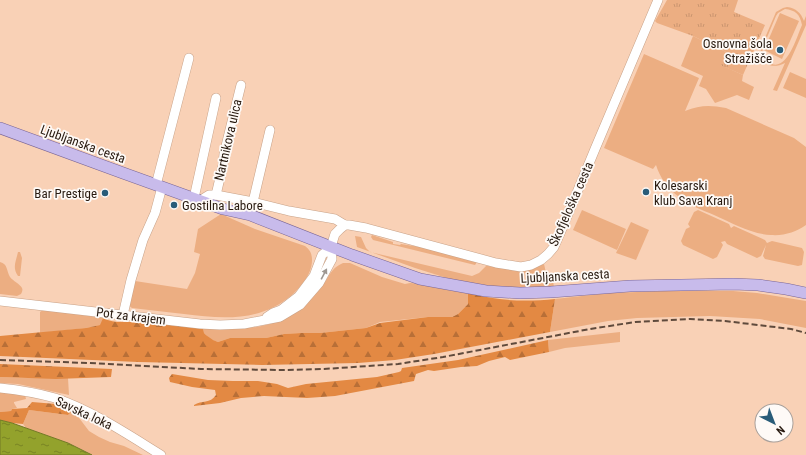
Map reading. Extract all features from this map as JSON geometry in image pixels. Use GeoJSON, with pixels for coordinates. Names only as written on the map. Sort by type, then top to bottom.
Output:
{"type":"FeatureCollection","features":[{"type":"Feature","properties":{"kind":"main road","name":"Ljubljanska cesta"},"geometry":{"type":"LineString","coordinates":[[0,128],[198,199],[223,209],[248,222],[315,245],[331,248],[420,279],[486,291],[520,293],[630,286],[733,284],[765,286],[806,293]]}},
{"type":"Feature","properties":{"kind":"street","name":"Škofjeloška cesta"},"geometry":{"type":"LineString","coordinates":[[345,225],[366,228],[496,263],[521,267],[531,265],[541,260],[554,247],[562,231],[658,0]]}},
{"type":"Feature","properties":{"kind":"street"},"geometry":{"type":"LineString","coordinates":[[124,315],[131,280],[143,240],[158,204],[159,186],[189,58]]}},
{"type":"Feature","properties":{"kind":"street","name":"Nartnikova ulica"},"geometry":{"type":"LineString","coordinates":[[216,195],[224,154],[241,86]]}},
{"type":"Feature","properties":{"kind":"street"},"geometry":{"type":"LineString","coordinates":[[198,199],[216,98]]}},
{"type":"Feature","properties":{"kind":"street"},"geometry":{"type":"LineString","coordinates":[[254,202],[270,130]]}},
{"type":"Feature","properties":{"kind":"street"},"geometry":{"type":"LineString","coordinates":[[198,199],[209,195],[216,195],[254,202],[289,211],[336,219],[345,225],[335,234],[331,248]]}},
{"type":"Feature","properties":{"kind":"street","name":"Pot za krajem"},"geometry":{"type":"LineString","coordinates":[[0,301],[200,324],[244,324],[263,320],[272,313],[281,310],[299,296],[314,276],[322,255],[331,248]]}},
{"type":"Feature","properties":{"kind":"street","name":"Savska loka"},"geometry":{"type":"LineString","coordinates":[[0,388],[32,392],[55,398],[75,406],[93,414],[161,455]]}},
{"type":"Feature","properties":{"kind":"green space"},"geometry":{"type":"Polygon","coordinates":[[[667,0],[738,0],[734,12],[765,25],[743,75],[720,65],[726,52],[693,36],[657,23],[655,21],[667,0]]]}},
{"type":"Feature","properties":{"kind":"green space"},"geometry":{"type":"Polygon","coordinates":[[[787,7],[796,10],[800,13],[804,21],[806,16],[806,25],[777,91],[773,90],[785,63],[775,66],[767,64],[762,58],[761,47],[776,12],[787,7]],[[785,9],[778,13],[763,47],[764,58],[774,64],[780,64],[785,60],[794,45],[802,25],[798,15],[785,9]]]}},
{"type":"Feature","properties":{"kind":"green space"},"geometry":{"type":"Polygon","coordinates":[[[780,13],[799,21],[782,59],[764,50],[780,13]]]}},
{"type":"Feature","properties":{"kind":"green space"},"geometry":{"type":"Polygon","coordinates":[[[693,36],[726,52],[721,65],[743,75],[742,81],[754,87],[749,100],[737,95],[715,103],[706,89],[699,86],[703,76],[681,66],[693,36]]]}},
{"type":"Feature","properties":{"kind":"green space"},"geometry":{"type":"Polygon","coordinates":[[[644,54],[699,78],[685,111],[705,106],[726,108],[794,138],[806,147],[806,225],[798,230],[781,235],[756,233],[742,228],[683,200],[665,183],[656,165],[653,169],[604,148],[644,54]]]}},
{"type":"Feature","properties":{"kind":"green space"},"geometry":{"type":"Polygon","coordinates":[[[790,72],[806,79],[806,98],[783,88],[790,72]]]}},
{"type":"Feature","properties":{"kind":"green space"},"geometry":{"type":"Polygon","coordinates":[[[582,210],[626,229],[617,250],[573,230],[582,210]]]}},
{"type":"Feature","properties":{"kind":"green space"},"geometry":{"type":"Polygon","coordinates":[[[698,210],[729,224],[731,228],[734,226],[765,240],[767,243],[772,241],[802,248],[804,252],[802,265],[798,266],[765,259],[763,256],[766,245],[761,256],[757,258],[727,244],[725,241],[721,242],[723,245],[717,257],[713,259],[683,245],[681,241],[686,229],[690,227],[688,224],[694,212],[698,210]]]}},
{"type":"Feature","properties":{"kind":"green space"},"geometry":{"type":"Polygon","coordinates":[[[221,214],[255,229],[305,246],[311,252],[312,265],[310,271],[304,282],[292,295],[280,304],[267,310],[254,314],[227,317],[199,316],[132,308],[128,305],[135,281],[187,289],[195,273],[200,254],[194,252],[198,229],[221,214]]]}},
{"type":"Feature","properties":{"kind":"green space"},"geometry":{"type":"Polygon","coordinates":[[[631,222],[649,230],[636,260],[616,253],[631,222]]]}},
{"type":"Feature","properties":{"kind":"green space"},"geometry":{"type":"Polygon","coordinates":[[[372,235],[393,242],[393,244],[426,248],[477,262],[475,265],[373,240],[371,237],[372,235]]]}},
{"type":"Feature","properties":{"kind":"green space"},"geometry":{"type":"Polygon","coordinates":[[[355,236],[361,237],[366,248],[370,252],[357,247],[355,236]]]}},
{"type":"Feature","properties":{"kind":"green space"},"geometry":{"type":"Polygon","coordinates":[[[18,252],[20,252],[22,258],[20,276],[18,276],[15,270],[18,252]]]}},
{"type":"Feature","properties":{"kind":"green space"},"geometry":{"type":"Polygon","coordinates":[[[372,253],[472,276],[479,273],[486,266],[517,271],[530,269],[544,264],[547,277],[553,281],[554,287],[510,288],[476,284],[450,279],[372,253]]]}},
{"type":"Feature","properties":{"kind":"green space"},"geometry":{"type":"Polygon","coordinates":[[[0,262],[6,266],[10,277],[22,288],[21,294],[17,296],[0,294],[0,262]]]}},
{"type":"Feature","properties":{"kind":"green space"},"geometry":{"type":"Polygon","coordinates":[[[350,263],[382,277],[405,284],[422,284],[468,293],[468,304],[458,314],[452,317],[428,317],[380,322],[366,328],[320,333],[284,334],[266,338],[230,338],[218,342],[212,340],[204,333],[203,328],[257,327],[270,324],[278,320],[320,288],[332,271],[338,265],[350,263]]]}},
{"type":"Feature","properties":{"kind":"green space"},"geometry":{"type":"Polygon","coordinates":[[[733,291],[757,293],[806,301],[806,328],[760,319],[710,316],[637,318],[608,321],[550,332],[555,299],[609,293],[733,291]]]}},
{"type":"Feature","properties":{"kind":"green space"},"geometry":{"type":"Polygon","coordinates":[[[468,293],[490,298],[512,300],[555,299],[550,332],[434,354],[395,360],[358,363],[262,365],[138,362],[0,356],[0,336],[86,328],[100,325],[103,318],[114,322],[143,322],[203,328],[206,335],[218,342],[230,338],[266,338],[284,334],[320,333],[366,328],[380,323],[428,317],[452,317],[458,314],[468,304],[468,293]]]}},
{"type":"Feature","properties":{"kind":"green space"},"geometry":{"type":"Polygon","coordinates":[[[43,310],[103,318],[101,325],[40,333],[40,312],[43,310]]]}},
{"type":"Feature","properties":{"kind":"green space"},"geometry":{"type":"Polygon","coordinates":[[[620,332],[620,342],[565,348],[549,352],[548,340],[620,332]]]}},
{"type":"Feature","properties":{"kind":"green space"},"geometry":{"type":"Polygon","coordinates":[[[548,340],[549,352],[510,360],[505,357],[477,366],[434,371],[428,370],[416,374],[414,381],[335,396],[307,398],[264,396],[241,398],[220,403],[194,406],[214,398],[216,395],[215,390],[170,382],[169,378],[172,374],[208,380],[258,381],[277,384],[288,388],[306,384],[377,377],[399,372],[402,368],[458,360],[548,340]]]}},
{"type":"Feature","properties":{"kind":"green space"},"geometry":{"type":"Polygon","coordinates":[[[0,364],[112,369],[111,377],[56,379],[0,377],[0,364]]]}},
{"type":"Feature","properties":{"kind":"green space"},"geometry":{"type":"Polygon","coordinates":[[[0,377],[68,378],[69,395],[18,384],[0,383],[0,377]]]}},
{"type":"Feature","properties":{"kind":"green space"},"geometry":{"type":"Polygon","coordinates":[[[0,392],[25,395],[26,399],[14,402],[17,408],[12,409],[11,411],[0,412],[0,392]]]}},
{"type":"Feature","properties":{"kind":"green space"},"geometry":{"type":"Polygon","coordinates":[[[32,402],[56,404],[73,410],[68,415],[29,410],[23,424],[0,420],[0,412],[11,411],[12,409],[27,408],[32,402]]]}},
{"type":"Feature","properties":{"kind":"green space"},"geometry":{"type":"Polygon","coordinates":[[[29,410],[68,415],[73,410],[89,431],[110,442],[124,446],[143,455],[92,455],[68,443],[26,428],[23,424],[29,410]]]}},
{"type":"Feature","properties":{"kind":"water"},"geometry":{"type":"Polygon","coordinates":[[[0,420],[68,443],[92,455],[0,455],[0,420]]]}},
{"type":"Feature","properties":{"kind":"railway"},"geometry":{"type":"LineString","coordinates":[[0,360],[201,369],[324,369],[398,364],[635,322],[690,319],[725,321],[791,329],[806,333]]}},
{"type":"Feature","properties":{"kind":"place","name":"Osnovna šola Stražišče"},"geometry":{"type":"Point","coordinates":[780,50]}},
{"type":"Feature","properties":{"kind":"place","name":"Kolesarski klub Sava Kranj"},"geometry":{"type":"Point","coordinates":[646,192]}},
{"type":"Feature","properties":{"kind":"place","name":"Bar Prestige"},"geometry":{"type":"Point","coordinates":[105,193]}},
{"type":"Feature","properties":{"kind":"place","name":"Gostilna Labore"},"geometry":{"type":"Point","coordinates":[174,205]}}]}
